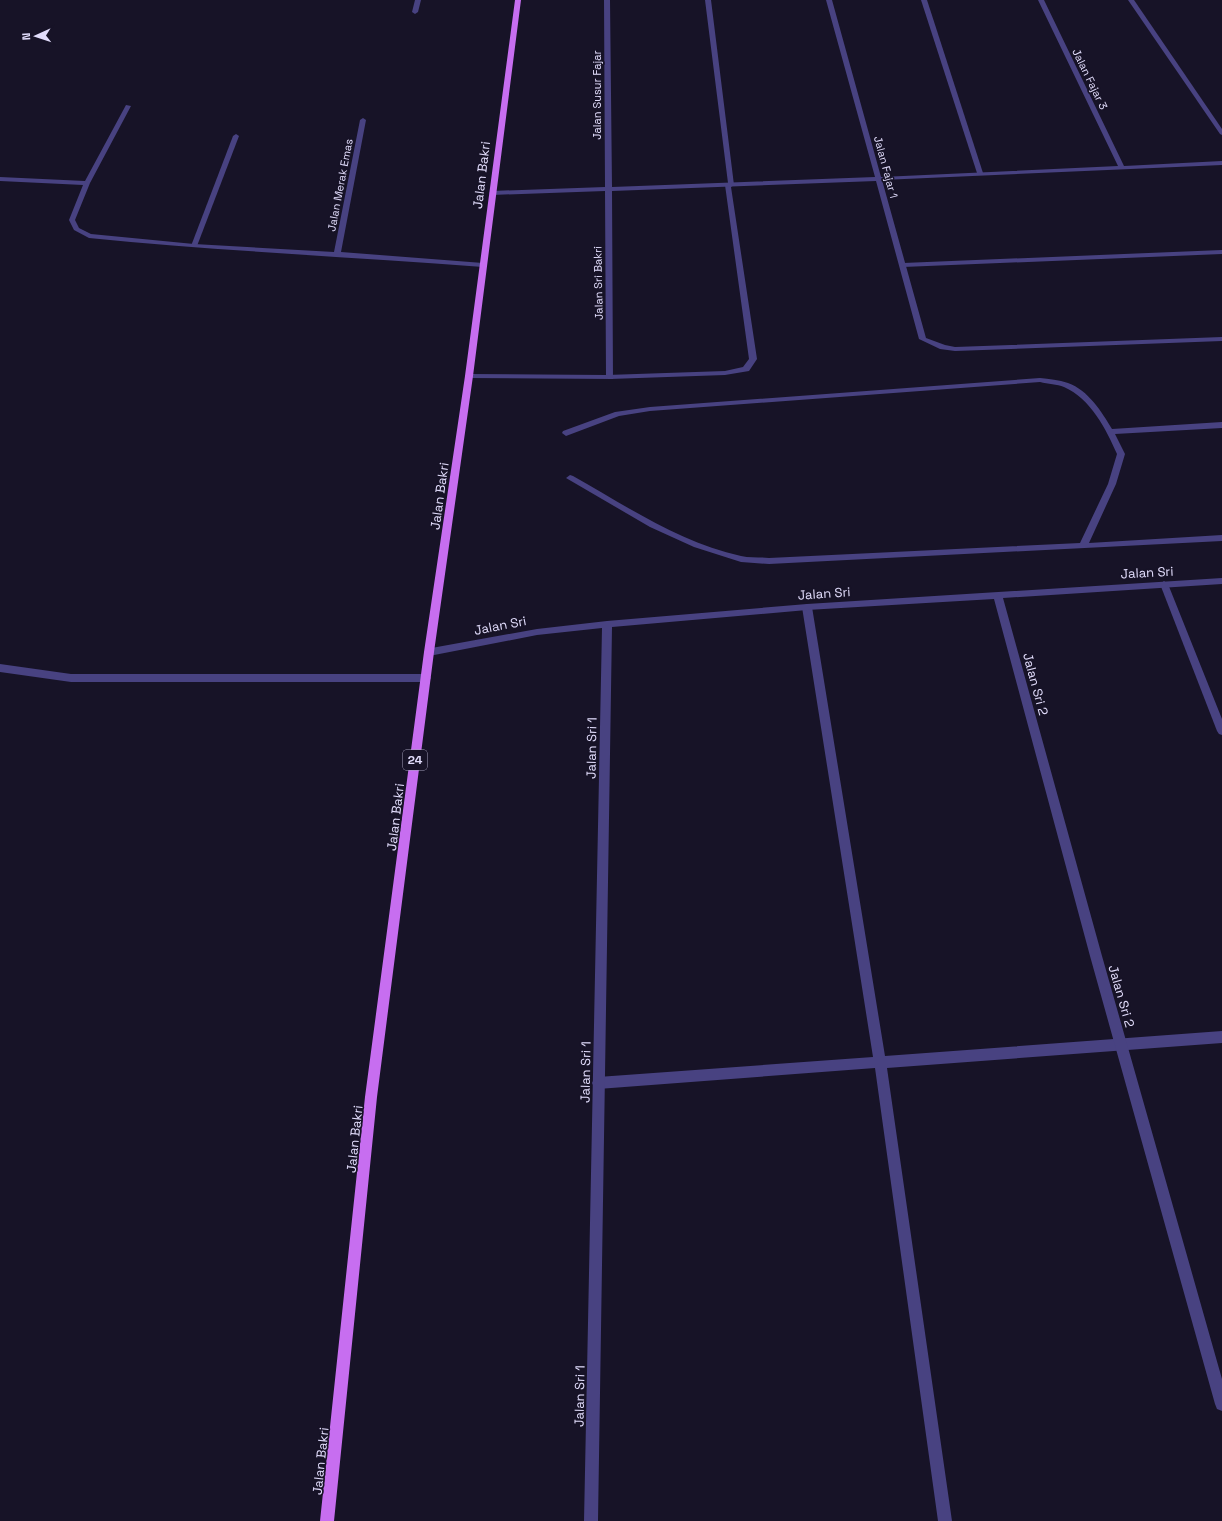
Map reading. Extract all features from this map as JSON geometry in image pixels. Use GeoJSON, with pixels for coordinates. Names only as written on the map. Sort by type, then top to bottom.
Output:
{"type":"FeatureCollection","features":[{"type":"Feature","properties":{"kind":"main road","name":"Jalan Bakri"},"geometry":{"type":"LineString","coordinates":[[327,1521],[371,1097],[426,678],[469,376],[518,0]]}},
{"type":"Feature","properties":{"kind":"street"},"geometry":{"type":"LineString","coordinates":[[415,12],[418,0]]}},
{"type":"Feature","properties":{"kind":"street","name":"Jalan Susur Fajar"},"geometry":{"type":"LineString","coordinates":[[607,0],[607,189]]}},
{"type":"Feature","properties":{"kind":"street"},"geometry":{"type":"LineString","coordinates":[[469,376],[610,377],[725,373],[746,369],[753,359],[729,185],[708,0]]}},
{"type":"Feature","properties":{"kind":"street","name":"Jalan Fajar 1"},"geometry":{"type":"LineString","coordinates":[[829,0],[923,339],[931,344],[955,349],[1222,338]]}},
{"type":"Feature","properties":{"kind":"street"},"geometry":{"type":"LineString","coordinates":[[924,0],[980,174]]}},
{"type":"Feature","properties":{"kind":"street","name":"Jalan Fajar 3"},"geometry":{"type":"LineString","coordinates":[[1041,0],[1121,166]]}},
{"type":"Feature","properties":{"kind":"street"},"geometry":{"type":"LineString","coordinates":[[1131,0],[1222,133]]}},
{"type":"Feature","properties":{"kind":"street"},"geometry":{"type":"LineString","coordinates":[[128,106],[87,183],[72,220],[76,229],[89,236],[194,246],[337,254],[483,265]]}},
{"type":"Feature","properties":{"kind":"street","name":"Jalan Merak Emas"},"geometry":{"type":"LineString","coordinates":[[337,254],[363,120]]}},
{"type":"Feature","properties":{"kind":"street"},"geometry":{"type":"LineString","coordinates":[[194,246],[236,136]]}},
{"type":"Feature","properties":{"kind":"street"},"geometry":{"type":"LineString","coordinates":[[492,192],[729,185],[1121,166],[1219,163],[1222,170]]}},
{"type":"Feature","properties":{"kind":"street"},"geometry":{"type":"LineString","coordinates":[[0,179],[87,183]]}},
{"type":"Feature","properties":{"kind":"street","name":"Jalan Sri Bakri"},"geometry":{"type":"LineString","coordinates":[[607,189],[610,377]]}},
{"type":"Feature","properties":{"kind":"street"},"geometry":{"type":"LineString","coordinates":[[902,265],[1222,252]]}},
{"type":"Feature","properties":{"kind":"street"},"geometry":{"type":"LineString","coordinates":[[566,432],[618,414],[650,409],[1040,380],[1067,385],[1082,395],[1111,432],[1122,454],[1112,484],[1083,546]]}},
{"type":"Feature","properties":{"kind":"street"},"geometry":{"type":"LineString","coordinates":[[1111,432],[1222,425]]}},
{"type":"Feature","properties":{"kind":"street"},"geometry":{"type":"LineString","coordinates":[[570,478],[663,530],[709,549],[742,559],[769,561],[1222,538]]}},
{"type":"Feature","properties":{"kind":"street","name":"Jalan Sri"},"geometry":{"type":"LineString","coordinates":[[430,652],[537,632],[607,624],[807,607],[1222,581]]}},
{"type":"Feature","properties":{"kind":"street"},"geometry":{"type":"LineString","coordinates":[[1164,584],[1222,731]]}},
{"type":"Feature","properties":{"kind":"street","name":"Jalan Sri 2"},"geometry":{"type":"LineString","coordinates":[[998,595],[1222,1404]]}},
{"type":"Feature","properties":{"kind":"street"},"geometry":{"type":"LineString","coordinates":[[807,607],[880,1063],[945,1521]]}},
{"type":"Feature","properties":{"kind":"street","name":"Jalan Sri 1"},"geometry":{"type":"LineString","coordinates":[[591,1521],[607,624]]}},
{"type":"Feature","properties":{"kind":"street"},"geometry":{"type":"LineString","coordinates":[[0,668],[72,678],[426,678]]}},
{"type":"Feature","properties":{"kind":"street"},"geometry":{"type":"LineString","coordinates":[[598,1083],[1222,1038]]}}]}
